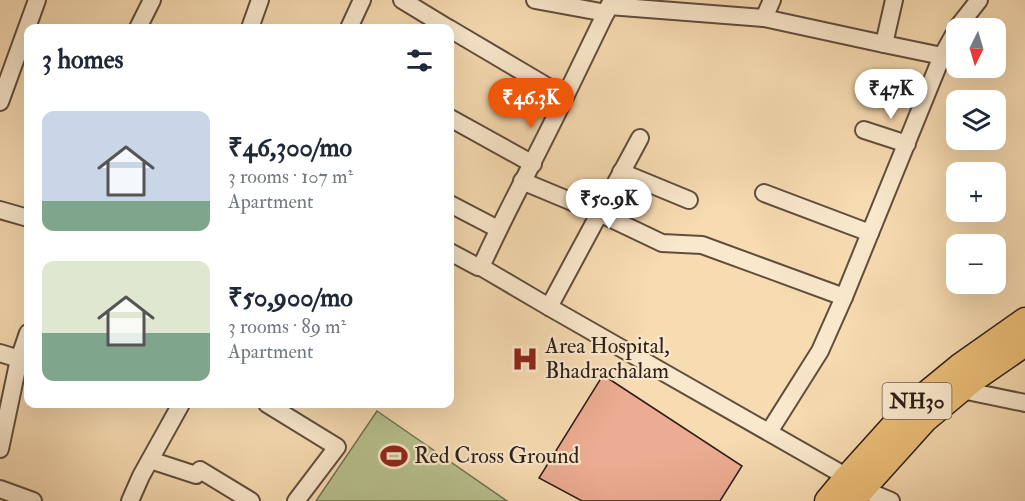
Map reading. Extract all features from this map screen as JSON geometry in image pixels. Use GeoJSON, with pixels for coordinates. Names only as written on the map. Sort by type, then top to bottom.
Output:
{"type":"FeatureCollection","features":[{"type":"Feature","properties":{"kind":"highway","name":"NH30"},"geometry":{"type":"LineString","coordinates":[[854,489],[911,406],[961,365],[1025,320]]}},
{"type":"Feature","properties":{"kind":"highway","name":"NH30"},"geometry":{"type":"LineString","coordinates":[[827,501],[854,489],[925,420],[973,380],[1025,344]]}},
{"type":"Feature","properties":{"kind":"street"},"geometry":{"type":"LineString","coordinates":[[28,24],[37,0]]}},
{"type":"Feature","properties":{"kind":"street"},"geometry":{"type":"LineString","coordinates":[[140,24],[152,0]]}},
{"type":"Feature","properties":{"kind":"street"},"geometry":{"type":"LineString","coordinates":[[251,24],[260,0]]}},
{"type":"Feature","properties":{"kind":"street"},"geometry":{"type":"LineString","coordinates":[[351,24],[362,0]]}},
{"type":"Feature","properties":{"kind":"street"},"geometry":{"type":"LineString","coordinates":[[402,0],[441,24]]}},
{"type":"Feature","properties":{"kind":"street"},"geometry":{"type":"LineString","coordinates":[[535,0],[764,18],[942,56]]}},
{"type":"Feature","properties":{"kind":"street"},"geometry":{"type":"LineString","coordinates":[[764,18],[772,0]]}},
{"type":"Feature","properties":{"kind":"street"},"geometry":{"type":"LineString","coordinates":[[884,44],[894,0]]}},
{"type":"Feature","properties":{"kind":"street"},"geometry":{"type":"LineString","coordinates":[[966,18],[980,0]]}},
{"type":"Feature","properties":{"kind":"street"},"geometry":{"type":"LineString","coordinates":[[482,267],[498,229],[533,164],[609,6]]}},
{"type":"Feature","properties":{"kind":"street"},"geometry":{"type":"LineString","coordinates":[[454,32],[566,97]]}},
{"type":"Feature","properties":{"kind":"street"},"geometry":{"type":"LineString","coordinates":[[0,102],[24,36]]}},
{"type":"Feature","properties":{"kind":"street"},"geometry":{"type":"LineString","coordinates":[[769,432],[820,351],[946,49]]}},
{"type":"Feature","properties":{"kind":"street"},"geometry":{"type":"LineString","coordinates":[[454,120],[533,164]]}},
{"type":"Feature","properties":{"kind":"street"},"geometry":{"type":"LineString","coordinates":[[864,130],[907,144]]}},
{"type":"Feature","properties":{"kind":"street"},"geometry":{"type":"LineString","coordinates":[[549,307],[640,138]]}},
{"type":"Feature","properties":{"kind":"street"},"geometry":{"type":"LineString","coordinates":[[621,172],[689,200]]}},
{"type":"Feature","properties":{"kind":"street"},"geometry":{"type":"LineString","coordinates":[[522,181],[599,213],[662,243],[702,245],[844,297]]}},
{"type":"Feature","properties":{"kind":"street"},"geometry":{"type":"LineString","coordinates":[[764,192],[870,233]]}},
{"type":"Feature","properties":{"kind":"street"},"geometry":{"type":"LineString","coordinates":[[454,206],[498,229]]}},
{"type":"Feature","properties":{"kind":"street"},"geometry":{"type":"LineString","coordinates":[[0,210],[24,217]]}},
{"type":"Feature","properties":{"kind":"street"},"geometry":{"type":"LineString","coordinates":[[454,254],[482,267],[769,432],[854,489],[891,501]]}},
{"type":"Feature","properties":{"kind":"street"},"geometry":{"type":"LineString","coordinates":[[0,449],[24,345]]}},
{"type":"Feature","properties":{"kind":"street"},"geometry":{"type":"LineString","coordinates":[[0,353],[19,359]]}},
{"type":"Feature","properties":{"kind":"street"},"geometry":{"type":"LineString","coordinates":[[962,390],[1025,403]]}},
{"type":"Feature","properties":{"kind":"street"},"geometry":{"type":"LineString","coordinates":[[130,501],[141,476],[179,408]]}},
{"type":"Feature","properties":{"kind":"street"},"geometry":{"type":"LineString","coordinates":[[274,408],[337,447],[296,501]]}},
{"type":"Feature","properties":{"kind":"street"},"geometry":{"type":"LineString","coordinates":[[150,460],[196,475],[200,470],[251,501]]}},
{"type":"Feature","properties":{"kind":"street"},"geometry":{"type":"LineString","coordinates":[[0,489],[33,501]]}},
{"type":"Feature","properties":{"kind":"green space","name":"Red Cross Ground"},"geometry":{"type":"Polygon","coordinates":[[[377,411],[507,501],[316,501],[377,411]]]}},
{"type":"Feature","properties":{"kind":"building"},"geometry":{"type":"Polygon","coordinates":[[[603,375],[742,466],[720,501],[582,501],[539,478],[603,375]]]}},
{"type":"Feature","properties":{"kind":"place","name":"Area Hospital, Bhadrachalam"},"geometry":{"type":"Point","coordinates":[525,359]}},
{"type":"Feature","properties":{"kind":"place","name":"Red Cross Ground"},"geometry":{"type":"Point","coordinates":[394,456]}}]}
